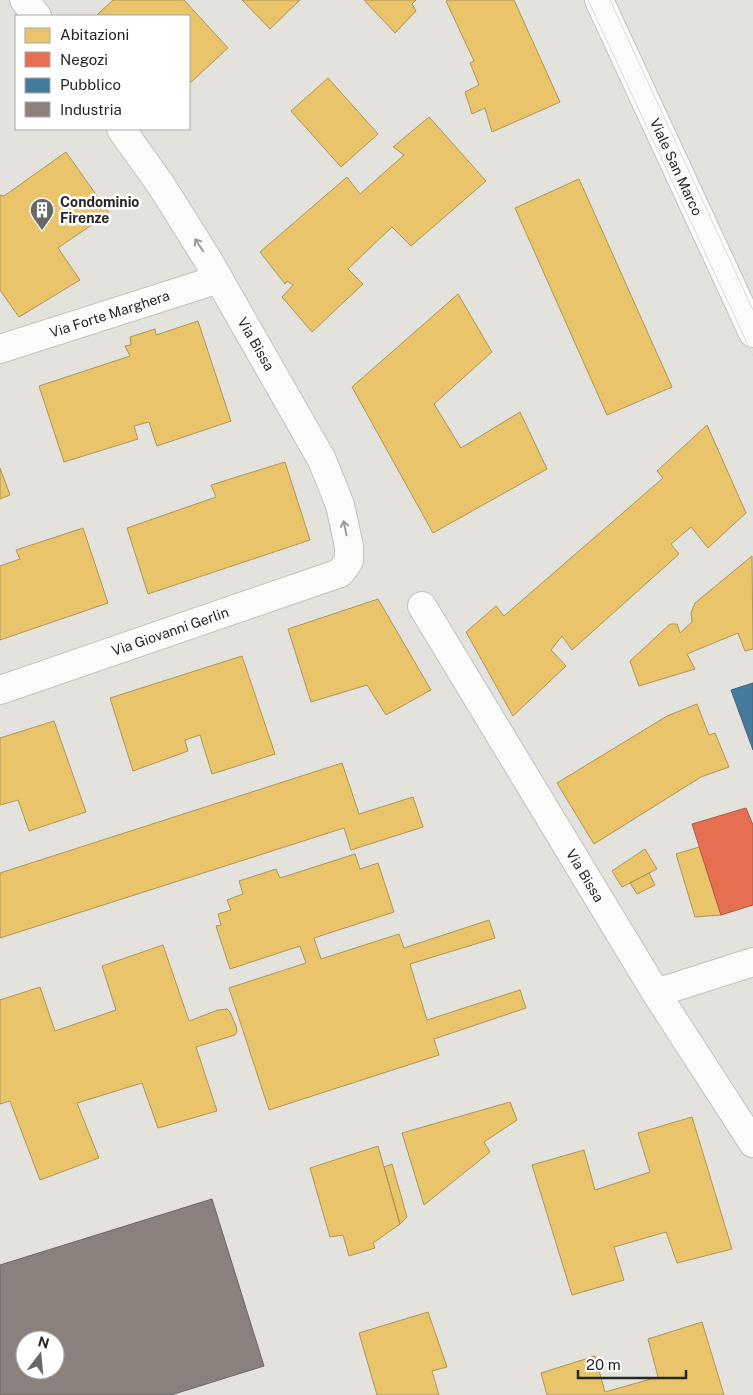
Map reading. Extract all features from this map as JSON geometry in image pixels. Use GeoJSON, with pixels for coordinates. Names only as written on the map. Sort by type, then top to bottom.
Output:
{"type":"FeatureCollection","features":[{"type":"Feature","properties":{"kind":"street"},"geometry":{"type":"LineString","coordinates":[[24,0],[36,15]]}},
{"type":"Feature","properties":{"kind":"street","name":"Viale San Marco"},"geometry":{"type":"LineString","coordinates":[[598,0],[753,333]]}},
{"type":"Feature","properties":{"kind":"street","name":"Via Bissa"},"geometry":{"type":"LineString","coordinates":[[122,130],[161,185],[219,279],[322,460],[340,505],[349,546],[349,562],[340,573]]}},
{"type":"Feature","properties":{"kind":"street","name":"Via Forte Marghera"},"geometry":{"type":"LineString","coordinates":[[0,349],[219,279]]}},
{"type":"Feature","properties":{"kind":"street","name":"Via Giovanni Gerlin"},"geometry":{"type":"LineString","coordinates":[[0,690],[340,573]]}},
{"type":"Feature","properties":{"kind":"street","name":"Via Bissa"},"geometry":{"type":"LineString","coordinates":[[422,606],[656,993],[753,1142]]}},
{"type":"Feature","properties":{"kind":"street"},"geometry":{"type":"LineString","coordinates":[[656,993],[753,962]]}},
{"type":"Feature","properties":{"kind":"building: Abitazioni"},"geometry":{"type":"Polygon","coordinates":[[[113,0],[184,0],[228,48],[190,83],[190,15],[97,15],[113,0]]]}},
{"type":"Feature","properties":{"kind":"building: Abitazioni"},"geometry":{"type":"Polygon","coordinates":[[[242,0],[300,0],[270,29],[242,0]]]}},
{"type":"Feature","properties":{"kind":"building: Abitazioni"},"geometry":{"type":"Polygon","coordinates":[[[364,0],[416,0],[412,4],[416,11],[395,33],[364,0]]]}},
{"type":"Feature","properties":{"kind":"building: Abitazioni"},"geometry":{"type":"Polygon","coordinates":[[[514,0],[560,102],[492,132],[485,108],[472,114],[465,92],[479,85],[470,63],[474,61],[446,1],[514,0]]]}},
{"type":"Feature","properties":{"kind":"building: Abitazioni"},"geometry":{"type":"Polygon","coordinates":[[[328,78],[378,134],[341,167],[291,111],[328,78]]]}},
{"type":"Feature","properties":{"kind":"building: Abitazioni"},"geometry":{"type":"Polygon","coordinates":[[[429,117],[486,181],[411,246],[392,227],[348,269],[363,284],[312,332],[282,297],[293,285],[287,281],[285,284],[260,252],[347,177],[360,194],[404,155],[393,147],[429,117]]]}},
{"type":"Feature","properties":{"kind":"building: Abitazioni","name":"Condominio Firenze"},"geometry":{"type":"Polygon","coordinates":[[[66,152],[109,213],[58,248],[80,280],[19,317],[0,290],[0,195],[4,196],[66,152]]]}},
{"type":"Feature","properties":{"kind":"building: Abitazioni"},"geometry":{"type":"Polygon","coordinates":[[[579,179],[672,387],[607,415],[515,208],[579,179]]]}},
{"type":"Feature","properties":{"kind":"building: Abitazioni"},"geometry":{"type":"Polygon","coordinates":[[[458,294],[492,352],[434,404],[461,448],[520,412],[547,469],[433,533],[352,387],[458,294]]]}},
{"type":"Feature","properties":{"kind":"building: Abitazioni"},"geometry":{"type":"Polygon","coordinates":[[[198,321],[231,421],[157,446],[149,422],[134,426],[138,439],[64,462],[39,386],[130,356],[125,346],[131,345],[130,337],[155,329],[156,335],[198,321]]]}},
{"type":"Feature","properties":{"kind":"building: Abitazioni"},"geometry":{"type":"Polygon","coordinates":[[[707,425],[746,513],[708,548],[691,527],[671,544],[679,554],[572,650],[562,636],[551,650],[566,666],[513,716],[466,632],[496,606],[504,616],[663,478],[657,471],[707,425]]]}},
{"type":"Feature","properties":{"kind":"building: Abitazioni"},"geometry":{"type":"Polygon","coordinates":[[[285,462],[310,540],[148,594],[127,528],[216,497],[211,485],[285,462]]]}},
{"type":"Feature","properties":{"kind":"building: Abitazioni"},"geometry":{"type":"Polygon","coordinates":[[[0,468],[10,495],[0,499],[0,468]]]}},
{"type":"Feature","properties":{"kind":"building: Abitazioni"},"geometry":{"type":"Polygon","coordinates":[[[83,528],[108,603],[0,640],[0,566],[20,559],[16,550],[83,528]]]}},
{"type":"Feature","properties":{"kind":"building: Abitazioni"},"geometry":{"type":"Polygon","coordinates":[[[752,556],[753,649],[745,651],[738,633],[687,654],[695,669],[639,686],[630,661],[670,624],[677,624],[680,633],[692,622],[691,613],[695,603],[752,556]]]}},
{"type":"Feature","properties":{"kind":"building: Abitazioni"},"geometry":{"type":"Polygon","coordinates":[[[378,599],[431,690],[386,715],[367,685],[311,702],[288,629],[378,599]]]}},
{"type":"Feature","properties":{"kind":"building: Abitazioni"},"geometry":{"type":"Polygon","coordinates":[[[242,656],[275,754],[212,774],[200,735],[185,740],[188,751],[133,771],[110,698],[242,656]]]}},
{"type":"Feature","properties":{"kind":"building: Abitazioni"},"geometry":{"type":"Polygon","coordinates":[[[697,704],[709,735],[715,733],[729,767],[701,777],[594,844],[557,783],[667,716],[697,704]]]}},
{"type":"Feature","properties":{"kind":"building: Abitazioni"},"geometry":{"type":"Polygon","coordinates":[[[54,721],[86,812],[29,831],[18,800],[0,805],[0,738],[54,721]]]}},
{"type":"Feature","properties":{"kind":"building: Abitazioni"},"geometry":{"type":"Polygon","coordinates":[[[342,763],[359,814],[413,797],[423,827],[351,850],[344,828],[0,938],[0,873],[342,763]]]}},
{"type":"Feature","properties":{"kind":"building: Abitazioni"},"geometry":{"type":"Polygon","coordinates":[[[699,847],[721,915],[695,917],[676,854],[699,847]]]}},
{"type":"Feature","properties":{"kind":"building: Abitazioni"},"geometry":{"type":"Polygon","coordinates":[[[645,849],[657,869],[622,887],[612,871],[645,849]]]}},
{"type":"Feature","properties":{"kind":"building: Abitazioni"},"geometry":{"type":"Polygon","coordinates":[[[355,854],[360,869],[378,863],[394,912],[314,938],[321,959],[399,934],[404,948],[489,920],[495,938],[410,964],[427,1020],[520,990],[526,1008],[434,1039],[439,1055],[269,1110],[229,988],[306,963],[300,946],[230,969],[216,926],[221,925],[218,914],[231,910],[227,900],[243,894],[239,881],[276,869],[280,878],[355,854]]]}},
{"type":"Feature","properties":{"kind":"building: Abitazioni"},"geometry":{"type":"Polygon","coordinates":[[[649,873],[655,885],[637,894],[630,883],[649,873]]]}},
{"type":"Feature","properties":{"kind":"building: Abitazioni"},"geometry":{"type":"Polygon","coordinates":[[[163,945],[189,1021],[218,1010],[227,1009],[236,1026],[237,1032],[235,1035],[196,1047],[217,1111],[158,1128],[142,1083],[77,1103],[99,1158],[40,1180],[10,1101],[0,1104],[0,1000],[40,987],[55,1031],[116,1010],[102,966],[163,945]]]}},
{"type":"Feature","properties":{"kind":"building: Abitazioni"},"geometry":{"type":"Polygon","coordinates":[[[510,1102],[517,1120],[484,1142],[490,1152],[424,1205],[402,1133],[510,1102]]]}},
{"type":"Feature","properties":{"kind":"building: Abitazioni"},"geometry":{"type":"Polygon","coordinates":[[[692,1117],[732,1249],[677,1263],[666,1232],[614,1247],[624,1280],[572,1295],[532,1165],[584,1150],[595,1190],[650,1172],[638,1133],[692,1117]]]}},
{"type":"Feature","properties":{"kind":"building: Abitazioni"},"geometry":{"type":"Polygon","coordinates":[[[378,1146],[400,1224],[373,1243],[375,1248],[349,1256],[343,1235],[330,1237],[310,1168],[378,1146]]]}},
{"type":"Feature","properties":{"kind":"building: Abitazioni"},"geometry":{"type":"Polygon","coordinates":[[[392,1164],[407,1217],[400,1224],[384,1167],[392,1164]]]}},
{"type":"Feature","properties":{"kind":"building: Abitazioni"},"geometry":{"type":"Polygon","coordinates":[[[428,1312],[447,1367],[432,1371],[439,1395],[377,1395],[359,1333],[428,1312]]]}},
{"type":"Feature","properties":{"kind":"building: Abitazioni"},"geometry":{"type":"Polygon","coordinates":[[[702,1322],[724,1395],[547,1395],[541,1373],[595,1356],[605,1392],[658,1377],[648,1339],[702,1322]]]}},
{"type":"Feature","properties":{"kind":"building: Negozi"},"geometry":{"type":"Polygon","coordinates":[[[746,808],[753,825],[753,905],[721,915],[692,824],[746,808]]]}},
{"type":"Feature","properties":{"kind":"building: Pubblico"},"geometry":{"type":"Polygon","coordinates":[[[753,683],[753,750],[731,690],[753,683]]]}},
{"type":"Feature","properties":{"kind":"building: Industria"},"geometry":{"type":"Polygon","coordinates":[[[212,1199],[264,1366],[171,1395],[0,1395],[0,1265],[212,1199]]]}},
{"type":"Feature","properties":{"kind":"tram line"},"geometry":{"type":"LineString","coordinates":[[588,0],[753,356]]}},
{"type":"Feature","properties":{"kind":"tram line"},"geometry":{"type":"LineString","coordinates":[[610,0],[753,310]]}},
{"type":"Feature","properties":{"kind":"place","name":"Condominio Firenze"},"geometry":{"type":"Point","coordinates":[42,231]}}]}
